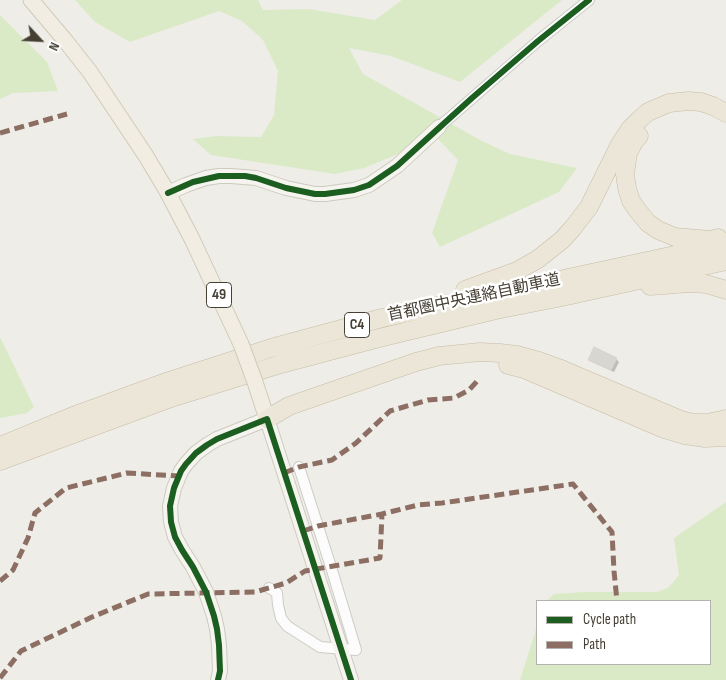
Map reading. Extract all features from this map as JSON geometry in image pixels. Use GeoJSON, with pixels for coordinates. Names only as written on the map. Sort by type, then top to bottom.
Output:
{"type":"FeatureCollection","features":[{"type":"Feature","properties":{"kind":"highway"},"geometry":{"type":"LineString","coordinates":[[382,318],[517,271],[553,248],[572,229],[589,207],[620,144],[630,129],[648,112],[669,103],[689,101],[701,102],[726,113]]}},
{"type":"Feature","properties":{"kind":"highway"},"geometry":{"type":"LineString","coordinates":[[726,126],[708,116],[688,112],[678,113],[649,124],[634,142],[628,153],[625,174],[631,201],[648,223],[658,230],[675,237],[690,239],[710,240],[726,237]]}},
{"type":"Feature","properties":{"kind":"highway","name":"首都圏中央連絡自動車道"},"geometry":{"type":"LineString","coordinates":[[0,446],[73,416],[168,381],[271,348],[382,318],[726,244]]}},
{"type":"Feature","properties":{"kind":"highway","name":"首都圏中央連絡自動車道"},"geometry":{"type":"LineString","coordinates":[[0,461],[168,399],[281,364],[496,310],[726,261]]}},
{"type":"Feature","properties":{"kind":"highway"},"geometry":{"type":"LineString","coordinates":[[562,297],[690,283],[706,284],[726,290]]}},
{"type":"Feature","properties":{"kind":"highway"},"geometry":{"type":"LineString","coordinates":[[268,419],[292,416],[421,369],[440,365],[455,358],[479,357],[494,363],[524,369],[593,399],[694,423],[707,423],[726,418]]}},
{"type":"Feature","properties":{"kind":"highway"},"geometry":{"type":"LineString","coordinates":[[639,410],[700,412],[726,407]]}},
{"type":"Feature","properties":{"kind":"highway"},"geometry":{"type":"LineString","coordinates":[[639,410],[684,430],[706,432],[726,429]]}},
{"type":"Feature","properties":{"kind":"highway"},"geometry":{"type":"LineString","coordinates":[[639,410],[664,429],[684,435],[706,438],[726,437]]}},
{"type":"Feature","properties":{"kind":"main road","name":"49"},"geometry":{"type":"LineString","coordinates":[[31,0],[90,72],[141,148],[168,193],[241,344],[268,419]]}},
{"type":"Feature","properties":{"kind":"street"},"geometry":{"type":"LineString","coordinates":[[168,193],[206,178],[219,176],[256,178],[286,188],[315,194],[354,190],[369,184],[397,166],[538,41],[589,0]]}},
{"type":"Feature","properties":{"kind":"street"},"geometry":{"type":"LineString","coordinates":[[218,680],[220,671],[219,645],[214,616],[206,592],[194,567],[175,537],[171,522],[170,506],[174,488],[181,471],[196,453],[216,439],[268,419],[351,680]]}},
{"type":"Feature","properties":{"kind":"street"},"geometry":{"type":"LineString","coordinates":[[269,588],[277,593],[281,618],[287,626],[320,647],[356,650],[299,467]]}},
{"type":"Feature","properties":{"kind":"green space"},"geometry":{"type":"Polygon","coordinates":[[[75,0],[258,0],[263,10],[309,9],[375,20],[402,0],[562,0],[460,82],[391,56],[349,48],[363,74],[482,141],[510,154],[577,168],[559,192],[440,247],[432,233],[458,160],[437,138],[364,168],[335,174],[211,155],[193,139],[216,136],[261,137],[274,115],[278,71],[263,40],[242,21],[219,11],[130,42],[95,22],[75,0]]]}},
{"type":"Feature","properties":{"kind":"green space"},"geometry":{"type":"Polygon","coordinates":[[[0,15],[47,62],[58,91],[13,93],[0,99],[0,15]]]}},
{"type":"Feature","properties":{"kind":"green space"},"geometry":{"type":"Polygon","coordinates":[[[0,337],[34,407],[27,413],[0,418],[0,337]]]}},
{"type":"Feature","properties":{"kind":"green space"},"geometry":{"type":"Polygon","coordinates":[[[726,502],[726,680],[520,680],[536,629],[536,665],[711,665],[711,600],[547,600],[554,594],[657,592],[668,588],[679,575],[674,538],[726,502]]]}},
{"type":"Feature","properties":{"kind":"building"},"geometry":{"type":"Polygon","coordinates":[[[594,347],[617,358],[611,370],[588,360],[594,347]]]}},
{"type":"Feature","properties":{"kind":"marked path"},"geometry":{"type":"LineString","coordinates":[[0,133],[67,114]]}},
{"type":"Feature","properties":{"kind":"marked path"},"geometry":{"type":"LineString","coordinates":[[284,473],[299,467],[332,460],[356,443],[390,411],[428,400],[454,398],[469,390],[479,379]]}},
{"type":"Feature","properties":{"kind":"marked path"},"geometry":{"type":"LineString","coordinates":[[0,581],[13,570],[28,538],[35,513],[66,488],[127,473],[179,476]]}},
{"type":"Feature","properties":{"kind":"marked path"},"geometry":{"type":"LineString","coordinates":[[303,531],[318,526],[418,505],[573,484],[612,532],[617,600]]}},
{"type":"Feature","properties":{"kind":"marked path"},"geometry":{"type":"LineString","coordinates":[[0,678],[21,651],[92,617],[148,594],[255,592],[286,583],[305,571],[380,558],[382,514]]}},
{"type":"Feature","properties":{"kind":"cycle path"},"geometry":{"type":"LineString","coordinates":[[168,193],[193,182],[219,176],[256,178],[286,188],[315,194],[354,190],[369,185],[397,166],[472,98],[589,0]]}},
{"type":"Feature","properties":{"kind":"cycle path"},"geometry":{"type":"LineString","coordinates":[[218,680],[220,671],[219,645],[214,616],[206,592],[175,537],[171,522],[170,506],[174,488],[181,471],[196,453],[217,439],[267,419],[351,680]]}}]}
